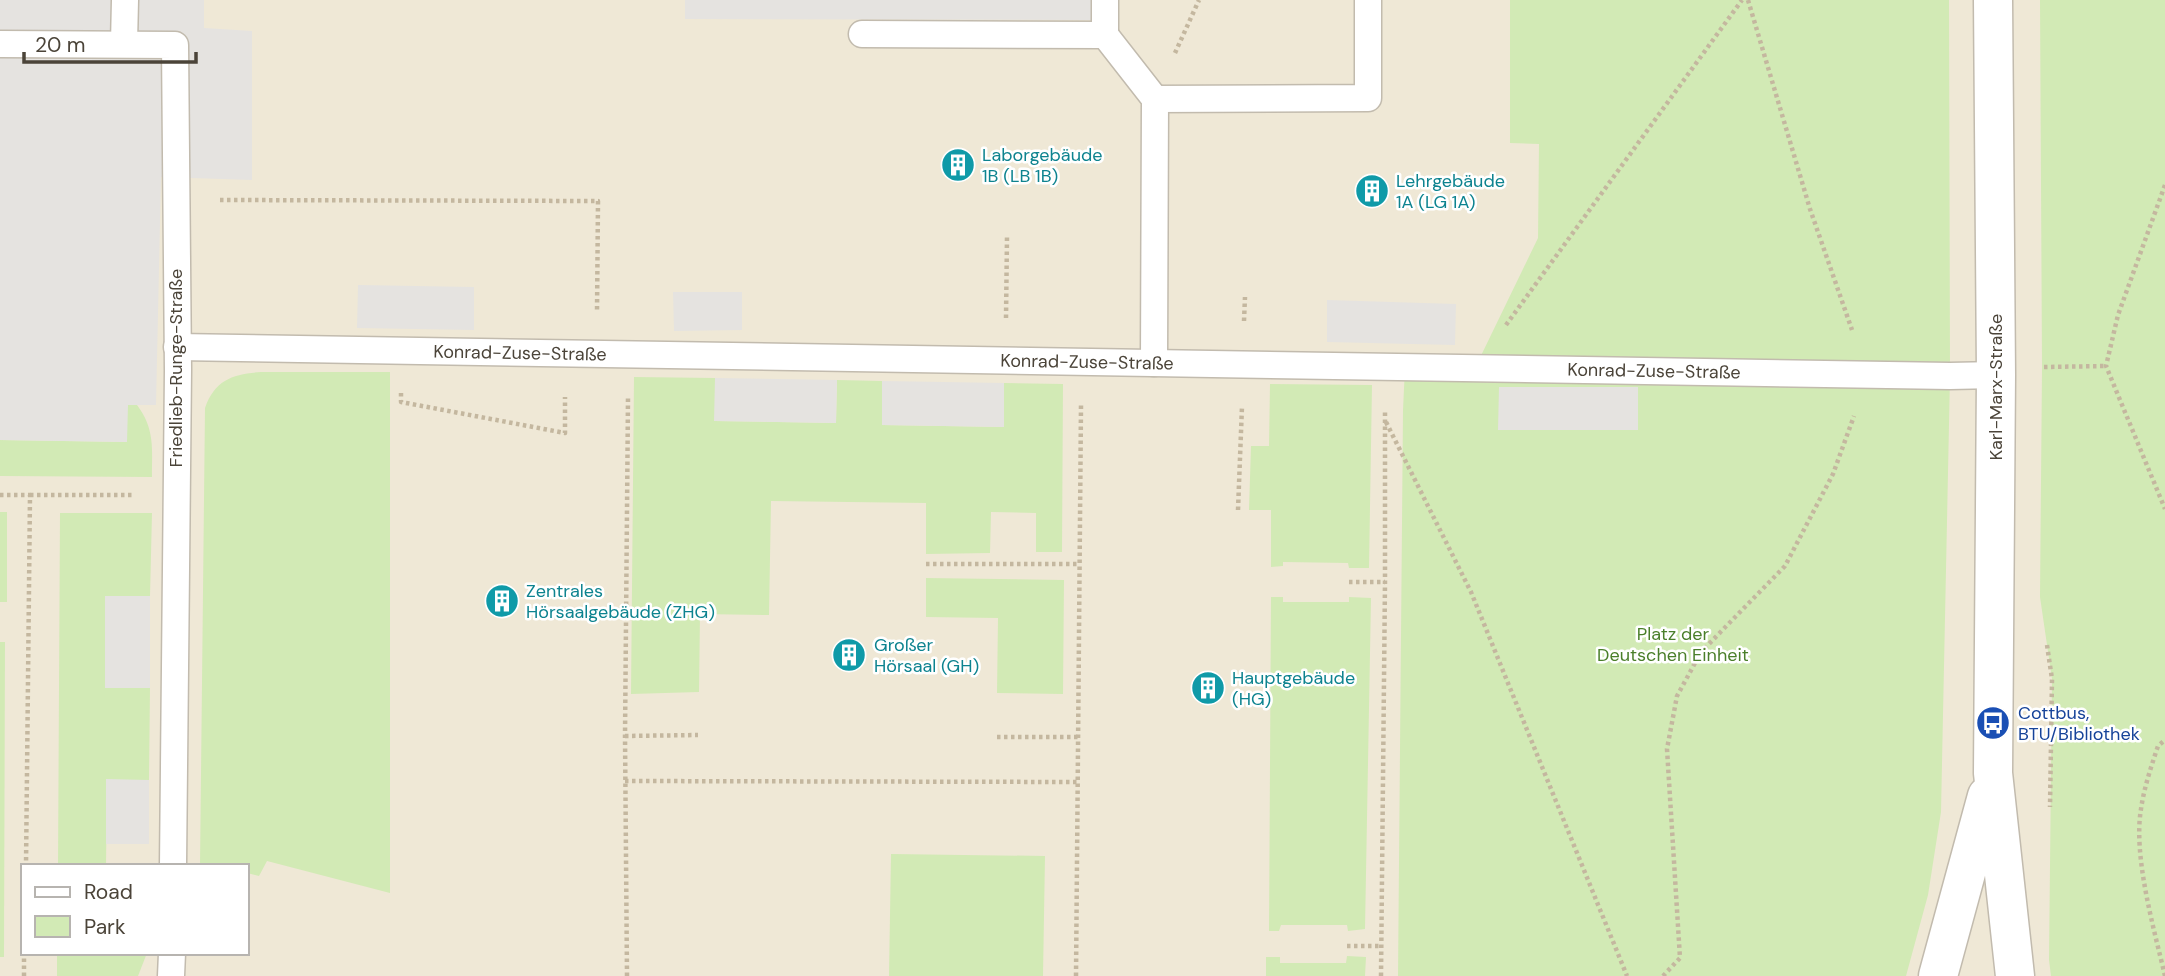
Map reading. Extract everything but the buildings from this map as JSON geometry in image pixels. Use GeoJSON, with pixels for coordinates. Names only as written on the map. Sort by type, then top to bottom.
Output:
{"type":"FeatureCollection","features":[{"type":"Feature","properties":{"kind":"street","name":"Karl-Marx-Straße"},"geometry":{"type":"LineString","coordinates":[[1993,0],[1996,375],[1993,773],[2015,976]]}},
{"type":"Feature","properties":{"kind":"street","name":"Karl-Marx-Straße"},"geometry":{"type":"LineString","coordinates":[[1938,976],[1993,773]]}},
{"type":"Feature","properties":{"kind":"lane"},"geometry":{"type":"LineString","coordinates":[[124,43],[125,0]]}},
{"type":"Feature","properties":{"kind":"lane"},"geometry":{"type":"LineString","coordinates":[[1105,0],[1105,36],[1155,99],[1154,363]]}},
{"type":"Feature","properties":{"kind":"lane"},"geometry":{"type":"LineString","coordinates":[[1155,99],[1368,99],[1368,0]]}},
{"type":"Feature","properties":{"kind":"lane"},"geometry":{"type":"LineString","coordinates":[[862,34],[1105,36]]}},
{"type":"Feature","properties":{"kind":"lane","name":"Friedlieb-Runge-Straße"},"geometry":{"type":"LineString","coordinates":[[0,44],[175,45],[177,347],[173,864]]}},
{"type":"Feature","properties":{"kind":"lane","name":"Konrad-Zuse-Straße"},"geometry":{"type":"LineString","coordinates":[[177,347],[1996,375]]}},
{"type":"Feature","properties":{"kind":"lane"},"geometry":{"type":"LineString","coordinates":[[172,955],[172,976]]}},
{"type":"Feature","properties":{"kind":"path"},"geometry":{"type":"LineString","coordinates":[[1155,99],[1199,0]]}},
{"type":"Feature","properties":{"kind":"path"},"geometry":{"type":"LineString","coordinates":[[1475,368],[1742,0]]}},
{"type":"Feature","properties":{"kind":"path"},"geometry":{"type":"LineString","coordinates":[[1663,976],[1680,958],[1667,749],[1676,696],[1700,652],[1786,566],[1833,474],[1869,374],[1810,209],[1748,0]]}},
{"type":"Feature","properties":{"kind":"path"},"geometry":{"type":"LineString","coordinates":[[2165,185],[2118,315],[2106,366],[2165,509]]}},
{"type":"Feature","properties":{"kind":"path"},"geometry":{"type":"LineString","coordinates":[[175,200],[598,201],[597,355]]}},
{"type":"Feature","properties":{"kind":"path"},"geometry":{"type":"LineString","coordinates":[[1005,361],[1007,237]]}},
{"type":"Feature","properties":{"kind":"path"},"geometry":{"type":"LineString","coordinates":[[401,352],[401,401],[565,433]]}},
{"type":"Feature","properties":{"kind":"path"},"geometry":{"type":"LineString","coordinates":[[626,976],[628,354]]}},
{"type":"Feature","properties":{"kind":"path"},"geometry":{"type":"LineString","coordinates":[[1076,976],[1081,362]]}},
{"type":"Feature","properties":{"kind":"path"},"geometry":{"type":"LineString","coordinates":[[1238,510],[1243,365]]}},
{"type":"Feature","properties":{"kind":"path"},"geometry":{"type":"LineString","coordinates":[[1381,976],[1384,366]]}},
{"type":"Feature","properties":{"kind":"path"},"geometry":{"type":"LineString","coordinates":[[2042,367],[2106,366]]}},
{"type":"Feature","properties":{"kind":"path"},"geometry":{"type":"LineString","coordinates":[[1385,420],[1471,592],[1627,976]]}},
{"type":"Feature","properties":{"kind":"path"},"geometry":{"type":"LineString","coordinates":[[0,495],[176,495]]}},
{"type":"Feature","properties":{"kind":"path"},"geometry":{"type":"LineString","coordinates":[[26,864],[30,495]]}},
{"type":"Feature","properties":{"kind":"path"},"geometry":{"type":"LineString","coordinates":[[926,564],[1079,564]]}},
{"type":"Feature","properties":{"kind":"path"},"geometry":{"type":"LineString","coordinates":[[1349,582],[1385,582]]}},
{"type":"Feature","properties":{"kind":"path"},"geometry":{"type":"LineString","coordinates":[[625,736],[698,736]]}},
{"type":"Feature","properties":{"kind":"path"},"geometry":{"type":"LineString","coordinates":[[997,737],[1078,737]]}},
{"type":"Feature","properties":{"kind":"path"},"geometry":{"type":"LineString","coordinates":[[2165,740],[2158,746],[2140,812],[2147,901],[2165,976]]}},
{"type":"Feature","properties":{"kind":"path"},"geometry":{"type":"LineString","coordinates":[[625,781],[1077,782]]}},
{"type":"Feature","properties":{"kind":"path"},"geometry":{"type":"LineString","coordinates":[[1347,946],[1382,946]]}},
{"type":"Feature","properties":{"kind":"path"},"geometry":{"type":"LineString","coordinates":[[24,955],[24,976]]}},
{"type":"Feature","properties":{"kind":"shaded area"},"geometry":{"type":"Polygon","coordinates":[[[0,0],[2165,0],[2165,976],[0,976],[0,0]]]}},
{"type":"Feature","properties":{"kind":"shaded area"},"geometry":{"type":"Polygon","coordinates":[[[0,0],[204,0],[204,28],[252,31],[252,180],[161,177],[156,405],[128,405],[127,442],[0,440],[0,0]]]}},
{"type":"Feature","properties":{"kind":"shaded area"},"geometry":{"type":"Polygon","coordinates":[[[685,0],[1092,0],[1091,20],[685,19],[685,0]]]}},
{"type":"Feature","properties":{"kind":"shaded area"},"geometry":{"type":"Polygon","coordinates":[[[358,285],[474,287],[474,330],[357,328],[358,285]]]}},
{"type":"Feature","properties":{"kind":"shaded area"},"geometry":{"type":"Polygon","coordinates":[[[673,292],[742,292],[742,330],[674,331],[673,292]]]}},
{"type":"Feature","properties":{"kind":"shaded area"},"geometry":{"type":"Polygon","coordinates":[[[1327,300],[1456,304],[1455,345],[1327,342],[1327,300]]]}},
{"type":"Feature","properties":{"kind":"shaded area"},"geometry":{"type":"Polygon","coordinates":[[[715,378],[837,380],[836,423],[714,421],[715,378]]]}},
{"type":"Feature","properties":{"kind":"shaded area"},"geometry":{"type":"Polygon","coordinates":[[[882,381],[1004,383],[1004,427],[882,425],[882,381]]]}},
{"type":"Feature","properties":{"kind":"shaded area"},"geometry":{"type":"Polygon","coordinates":[[[1499,387],[1638,387],[1638,430],[1498,430],[1499,387]]]}},
{"type":"Feature","properties":{"kind":"shaded area"},"geometry":{"type":"Polygon","coordinates":[[[105,596],[150,596],[150,688],[105,688],[105,596]]]}},
{"type":"Feature","properties":{"kind":"shaded area"},"geometry":{"type":"Polygon","coordinates":[[[106,779],[149,780],[149,844],[106,844],[106,779]]]}},
{"type":"Feature","properties":{"kind":"green space","name":"Platz der Deutschen Einheit"},"geometry":{"type":"Polygon","coordinates":[[[1510,0],[1949,0],[1950,376],[1941,812],[1928,895],[1906,976],[1398,976],[1405,367],[1475,368],[1538,238],[1539,144],[1510,143],[1510,0]]]}},
{"type":"Feature","properties":{"kind":"green space"},"geometry":{"type":"Polygon","coordinates":[[[2040,0],[2165,0],[2165,976],[2051,976],[2052,679],[2040,597],[2040,0]]]}},
{"type":"Feature","properties":{"kind":"green space"},"geometry":{"type":"Polygon","coordinates":[[[390,372],[390,893],[267,861],[259,876],[248,873],[248,864],[200,864],[205,408],[220,384],[242,374],[390,372]]]}},
{"type":"Feature","properties":{"kind":"green space"},"geometry":{"type":"Polygon","coordinates":[[[634,377],[715,378],[715,421],[836,423],[837,380],[882,381],[882,425],[1004,427],[1004,383],[1063,384],[1062,552],[1036,552],[1036,513],[991,512],[990,553],[926,554],[926,503],[771,501],[769,615],[700,614],[699,692],[631,694],[634,377]]]}},
{"type":"Feature","properties":{"kind":"green space"},"geometry":{"type":"Polygon","coordinates":[[[1270,384],[1372,385],[1369,568],[1349,568],[1348,563],[1283,562],[1283,566],[1271,567],[1271,510],[1249,510],[1251,446],[1269,446],[1270,384]]]}},
{"type":"Feature","properties":{"kind":"green space"},"geometry":{"type":"Polygon","coordinates":[[[127,405],[137,405],[147,422],[151,439],[152,477],[0,476],[0,440],[127,442],[127,405]]]}},
{"type":"Feature","properties":{"kind":"green space"},"geometry":{"type":"Polygon","coordinates":[[[0,512],[7,512],[7,602],[0,602],[0,512]]]}},
{"type":"Feature","properties":{"kind":"green space"},"geometry":{"type":"Polygon","coordinates":[[[60,513],[152,513],[150,596],[105,597],[105,688],[150,688],[149,780],[107,780],[106,864],[58,864],[60,513]]]}},
{"type":"Feature","properties":{"kind":"green space"},"geometry":{"type":"Polygon","coordinates":[[[926,578],[1064,580],[1063,694],[997,693],[998,618],[926,617],[926,578]]]}},
{"type":"Feature","properties":{"kind":"green space"},"geometry":{"type":"Polygon","coordinates":[[[1271,597],[1283,597],[1283,602],[1349,602],[1349,597],[1371,598],[1365,929],[1348,931],[1347,925],[1281,925],[1279,931],[1269,931],[1271,597]]]}},
{"type":"Feature","properties":{"kind":"green space"},"geometry":{"type":"Polygon","coordinates":[[[0,642],[5,642],[4,957],[0,957],[0,642]]]}},
{"type":"Feature","properties":{"kind":"green space"},"geometry":{"type":"Polygon","coordinates":[[[891,854],[1045,856],[1043,976],[889,976],[891,854]]]}},
{"type":"Feature","properties":{"kind":"green space"},"geometry":{"type":"Polygon","coordinates":[[[57,955],[146,955],[138,976],[57,976],[57,955]]]}},
{"type":"Feature","properties":{"kind":"green space"},"geometry":{"type":"Polygon","coordinates":[[[1347,956],[1366,957],[1365,976],[1266,976],[1266,957],[1280,957],[1280,963],[1346,963],[1347,956]]]}},
{"type":"Feature","properties":{"kind":"place","name":"Laborgebäude 1B (LB 1B)"},"geometry":{"type":"Point","coordinates":[958,165]}},
{"type":"Feature","properties":{"kind":"place","name":"Lehrgebäude 1A (LG 1A)"},"geometry":{"type":"Point","coordinates":[1372,191]}},
{"type":"Feature","properties":{"kind":"place","name":"Zentrales Hörsaalgebäude (ZHG)"},"geometry":{"type":"Point","coordinates":[502,601]}},
{"type":"Feature","properties":{"kind":"place","name":"Großer Hörsaal (GH)"},"geometry":{"type":"Point","coordinates":[849,655]}},
{"type":"Feature","properties":{"kind":"place","name":"Hauptgebäude (HG)"},"geometry":{"type":"Point","coordinates":[1208,688]}},
{"type":"Feature","properties":{"kind":"place","name":"Cottbus, BTU/Bibliothek"},"geometry":{"type":"Point","coordinates":[1993,723]}}]}
